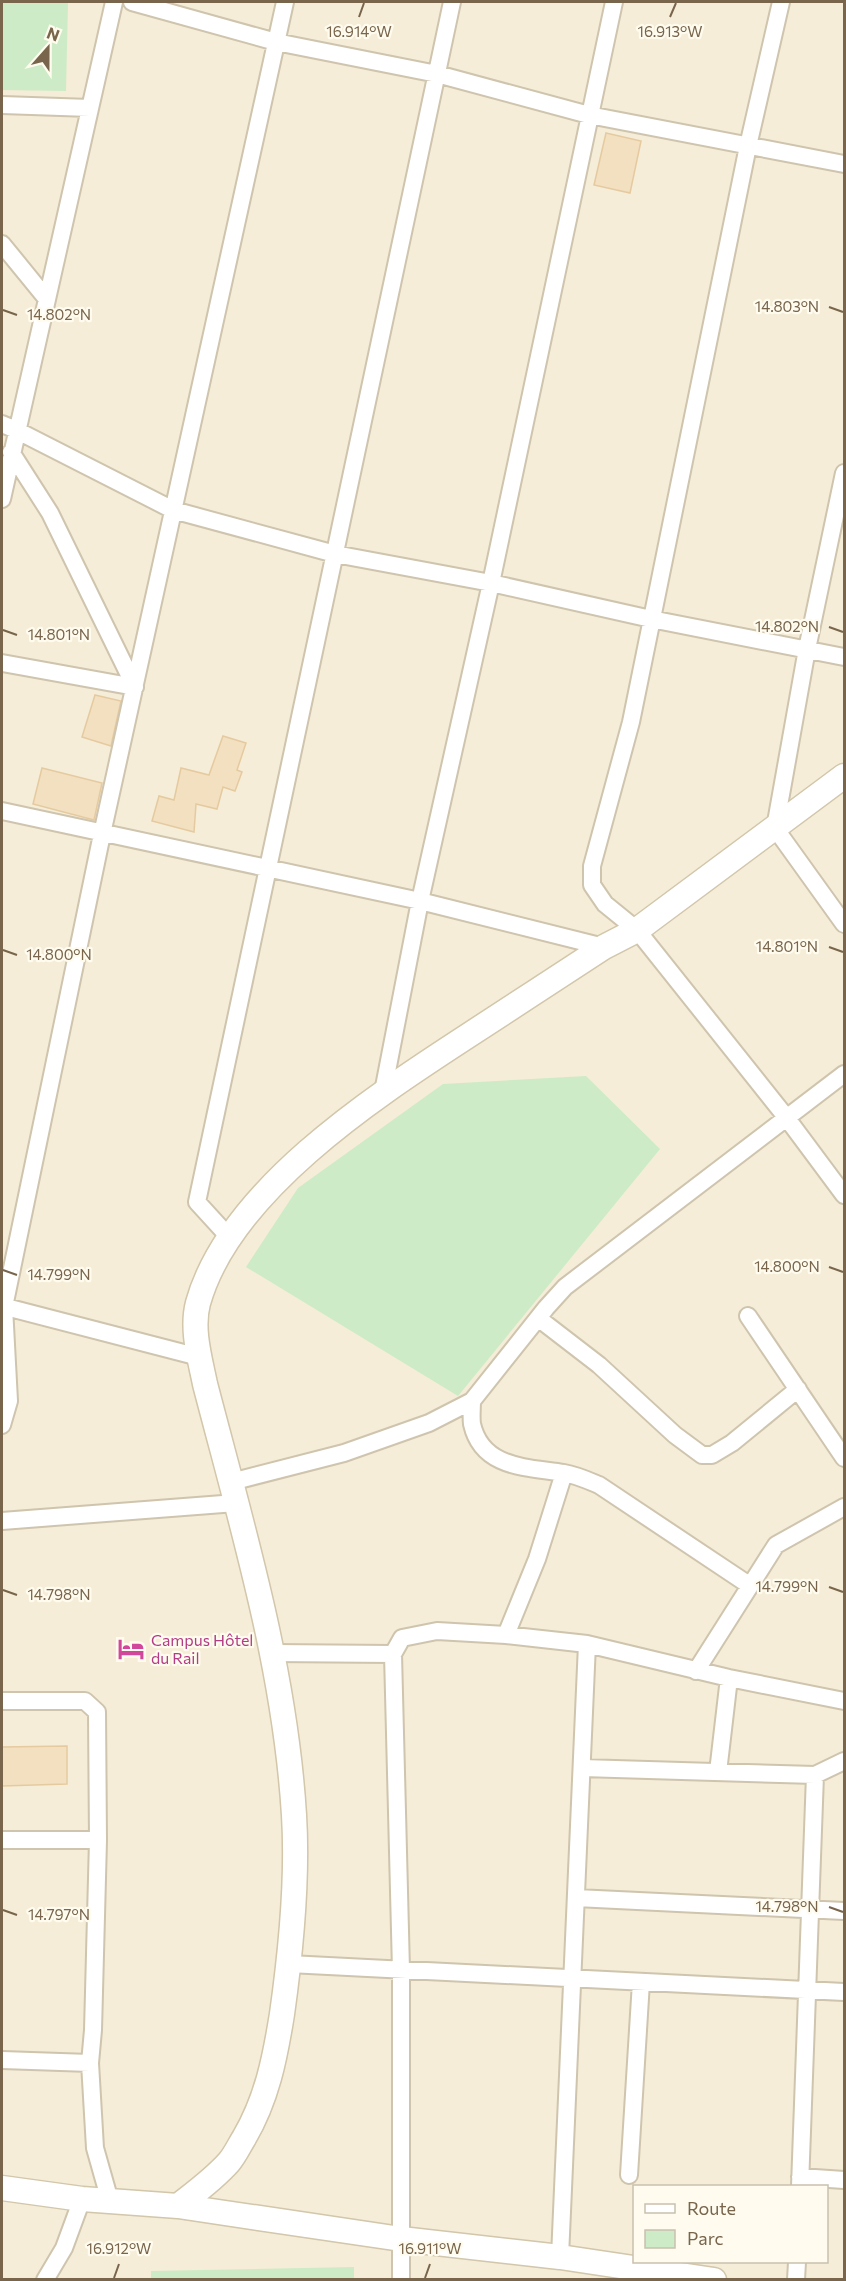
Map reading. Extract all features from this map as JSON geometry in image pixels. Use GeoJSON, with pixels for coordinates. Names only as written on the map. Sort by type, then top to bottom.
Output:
{"type":"FeatureCollection","features":[{"type":"Feature","properties":{"kind":"street"},"geometry":{"type":"LineString","coordinates":[[2,499],[11,452],[9,427],[46,298],[114,2]]}},
{"type":"Feature","properties":{"kind":"street"},"geometry":{"type":"LineString","coordinates":[[132,2],[276,42],[436,74],[589,115],[844,164]]}},
{"type":"Feature","properties":{"kind":"street"},"geometry":{"type":"LineString","coordinates":[[2,1425],[9,1401],[3,1306],[102,834],[285,2]]}},
{"type":"Feature","properties":{"kind":"street"},"geometry":{"type":"LineString","coordinates":[[229,1237],[197,1202],[452,2]]}},
{"type":"Feature","properties":{"kind":"street"},"geometry":{"type":"LineString","coordinates":[[383,1092],[420,901],[491,583],[614,2]]}},
{"type":"Feature","properties":{"kind":"street"},"geometry":{"type":"LineString","coordinates":[[781,2],[748,146],[631,722],[592,866],[592,885],[605,904],[637,930],[786,1117],[844,1195]]}},
{"type":"Feature","properties":{"kind":"street"},"geometry":{"type":"LineString","coordinates":[[2,105],[90,108]]}},
{"type":"Feature","properties":{"kind":"street"},"geometry":{"type":"LineString","coordinates":[[2,244],[46,298]]}},
{"type":"Feature","properties":{"kind":"street"},"geometry":{"type":"LineString","coordinates":[[9,427],[173,510],[335,554],[491,583],[651,619],[844,657]]}},
{"type":"Feature","properties":{"kind":"street"},"geometry":{"type":"LineString","coordinates":[[11,452],[50,513],[135,687]]}},
{"type":"Feature","properties":{"kind":"street"},"geometry":{"type":"LineString","coordinates":[[844,473],[807,649],[775,828],[844,924]]}},
{"type":"Feature","properties":{"kind":"street"},"geometry":{"type":"LineString","coordinates":[[2,663],[135,687]]}},
{"type":"Feature","properties":{"kind":"street"},"geometry":{"type":"LineString","coordinates":[[178,2206],[209,2182],[230,2160],[249,2129],[264,2096],[274,2061],[289,1964],[294,1817],[287,1734],[273,1653],[196,1343],[197,1306],[213,1264],[229,1237],[264,1193],[320,1142],[383,1092],[604,947],[637,930],[844,776]]}},
{"type":"Feature","properties":{"kind":"street"},"geometry":{"type":"LineString","coordinates":[[2,811],[420,901],[604,947]]}},
{"type":"Feature","properties":{"kind":"street"},"geometry":{"type":"LineString","coordinates":[[2,1521],[233,1492],[429,1423],[472,1401],[538,1318],[566,1287],[844,1074]]}},
{"type":"Feature","properties":{"kind":"street"},"geometry":{"type":"LineString","coordinates":[[3,1306],[199,1357]]}},
{"type":"Feature","properties":{"kind":"street"},"geometry":{"type":"LineString","coordinates":[[748,1316],[844,1458]]}},
{"type":"Feature","properties":{"kind":"street"},"geometry":{"type":"LineString","coordinates":[[538,1318],[599,1365],[675,1435],[702,1455],[712,1455],[732,1443],[798,1389]]}},
{"type":"Feature","properties":{"kind":"street"},"geometry":{"type":"LineString","coordinates":[[472,1401],[472,1425],[480,1443],[497,1460],[513,1466],[582,1477],[599,1485],[749,1585]]}},
{"type":"Feature","properties":{"kind":"street"},"geometry":{"type":"LineString","coordinates":[[506,1635],[537,1559],[564,1473]]}},
{"type":"Feature","properties":{"kind":"street"},"geometry":{"type":"LineString","coordinates":[[696,1671],[776,1545],[844,1507]]}},
{"type":"Feature","properties":{"kind":"street"},"geometry":{"type":"LineString","coordinates":[[401,2280],[400,1970],[393,1654],[402,1638],[437,1631],[506,1635],[587,1644],[696,1671],[844,1701]]}},
{"type":"Feature","properties":{"kind":"street"},"geometry":{"type":"LineString","coordinates":[[561,2257],[587,1644]]}},
{"type":"Feature","properties":{"kind":"street"},"geometry":{"type":"LineString","coordinates":[[273,1653],[393,1654]]}},
{"type":"Feature","properties":{"kind":"street"},"geometry":{"type":"LineString","coordinates":[[718,1772],[729,1678]]}},
{"type":"Feature","properties":{"kind":"street"},"geometry":{"type":"LineString","coordinates":[[2,1701],[85,1701],[97,1712],[98,1840],[93,2030],[90,2063],[95,2148],[110,2201]]}},
{"type":"Feature","properties":{"kind":"street"},"geometry":{"type":"LineString","coordinates":[[582,1768],[815,1775],[844,1761]]}},
{"type":"Feature","properties":{"kind":"street"},"geometry":{"type":"LineString","coordinates":[[815,1775],[800,2182],[844,2180]]}},
{"type":"Feature","properties":{"kind":"street"},"geometry":{"type":"LineString","coordinates":[[2,1840],[98,1840]]}},
{"type":"Feature","properties":{"kind":"street"},"geometry":{"type":"LineString","coordinates":[[576,1898],[844,1911]]}},
{"type":"Feature","properties":{"kind":"street"},"geometry":{"type":"LineString","coordinates":[[289,1964],[844,1992]]}},
{"type":"Feature","properties":{"kind":"street"},"geometry":{"type":"LineString","coordinates":[[629,2175],[641,1982]]}},
{"type":"Feature","properties":{"kind":"street"},"geometry":{"type":"LineString","coordinates":[[2,2060],[90,2063]]}},
{"type":"Feature","properties":{"kind":"street"},"geometry":{"type":"LineString","coordinates":[[2,2188],[82,2199],[178,2206],[401,2239],[561,2257],[669,2276],[714,2280]]}},
{"type":"Feature","properties":{"kind":"street"},"geometry":{"type":"LineString","coordinates":[[45,2280],[64,2248],[82,2199]]}},
{"type":"Feature","properties":{"kind":"street"},"geometry":{"type":"LineString","coordinates":[[796,2280],[797,2263]]}},
{"type":"Feature","properties":{"kind":"shaded area"},"geometry":{"type":"Polygon","coordinates":[[[2,2],[844,2],[844,2279],[2,2280],[2,2]]]}},
{"type":"Feature","properties":{"kind":"green space"},"geometry":{"type":"Polygon","coordinates":[[[2,2],[68,2],[66,91],[2,90],[2,2]]]}},
{"type":"Feature","properties":{"kind":"green space"},"geometry":{"type":"Polygon","coordinates":[[[586,1076],[660,1149],[458,1396],[246,1267],[298,1188],[443,1084],[586,1076]]]}},
{"type":"Feature","properties":{"kind":"green space"},"geometry":{"type":"Polygon","coordinates":[[[354,2267],[354,2279],[151,2279],[151,2271],[354,2267]]]}},
{"type":"Feature","properties":{"kind":"building"},"geometry":{"type":"Polygon","coordinates":[[[606,133],[641,141],[630,193],[594,185],[606,133]]]}},
{"type":"Feature","properties":{"kind":"building"},"geometry":{"type":"Polygon","coordinates":[[[95,695],[121,701],[111,746],[82,737],[95,695]]]}},
{"type":"Feature","properties":{"kind":"building"},"geometry":{"type":"Polygon","coordinates":[[[223,736],[246,743],[237,770],[242,772],[235,791],[223,787],[217,809],[196,804],[194,832],[152,821],[159,796],[174,800],[181,768],[209,775],[223,736]]]}},
{"type":"Feature","properties":{"kind":"building"},"geometry":{"type":"Polygon","coordinates":[[[42,768],[102,783],[94,820],[33,804],[42,768]]]}},
{"type":"Feature","properties":{"kind":"building"},"geometry":{"type":"Polygon","coordinates":[[[67,1746],[67,1784],[2,1786],[2,1747],[67,1746]]]}},
{"type":"Feature","properties":{"kind":"place","name":"Campus Hôtel du Rail"},"geometry":{"type":"Point","coordinates":[131,1649]}}]}
